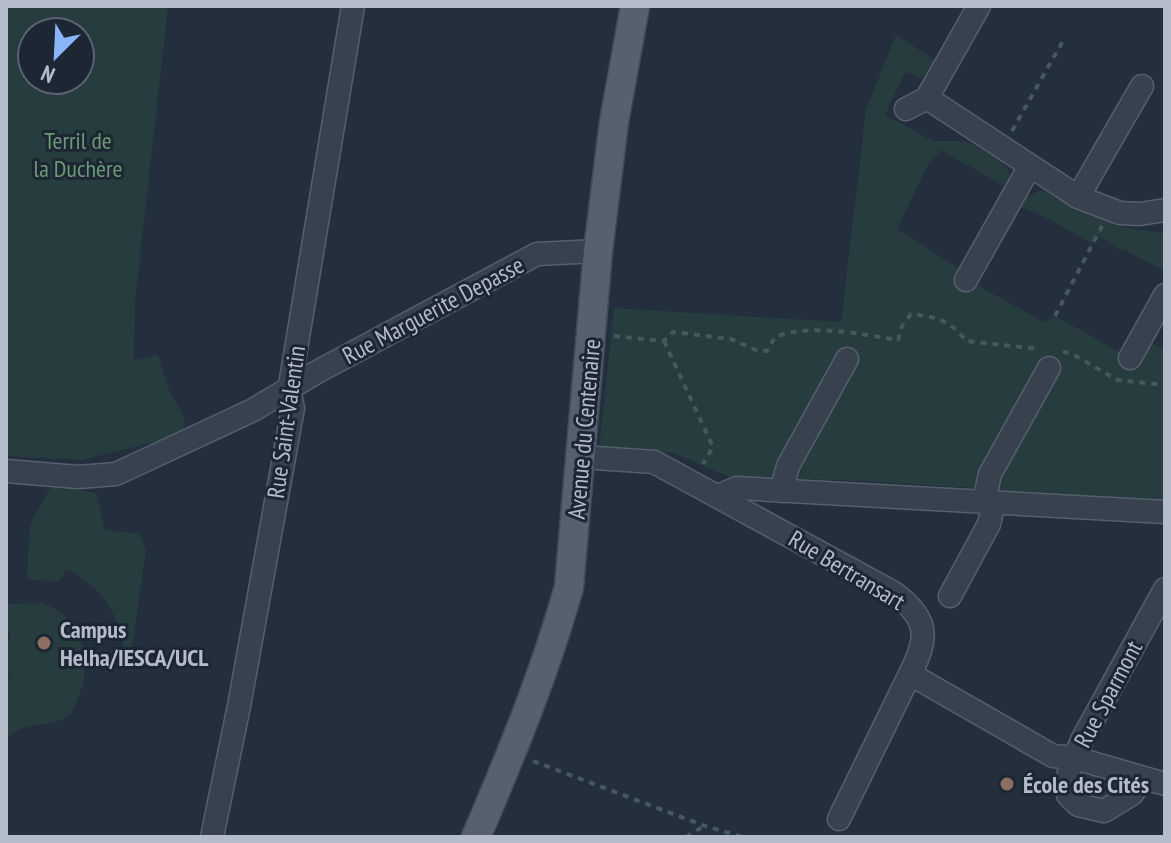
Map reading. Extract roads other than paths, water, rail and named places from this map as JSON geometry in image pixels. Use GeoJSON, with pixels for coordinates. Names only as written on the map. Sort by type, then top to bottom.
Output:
{"type":"FeatureCollection","features":[{"type":"Feature","properties":{"kind":"main road","name":"Avenue du Centenaire"},"geometry":{"type":"LineString","coordinates":[[476,837],[512,754],[558,628],[569,587],[598,251],[614,122],[635,6]]}},
{"type":"Feature","properties":{"kind":"street","name":"Rue Saint-Valentin"},"geometry":{"type":"LineString","coordinates":[[212,837],[293,408],[289,391],[353,6]]}},
{"type":"Feature","properties":{"kind":"street"},"geometry":{"type":"LineString","coordinates":[[906,109],[927,98],[979,6]]}},
{"type":"Feature","properties":{"kind":"street"},"geometry":{"type":"LineString","coordinates":[[1078,197],[1142,86]]}},
{"type":"Feature","properties":{"kind":"street"},"geometry":{"type":"LineString","coordinates":[[927,98],[1078,197],[1110,211],[1140,214],[1165,210]]}},
{"type":"Feature","properties":{"kind":"street"},"geometry":{"type":"LineString","coordinates":[[966,280],[1030,166]]}},
{"type":"Feature","properties":{"kind":"street","name":"Rue Marguerite Depasse"},"geometry":{"type":"LineString","coordinates":[[6,471],[98,478],[116,474],[289,391],[317,372],[537,254],[598,251]]}},
{"type":"Feature","properties":{"kind":"street"},"geometry":{"type":"LineString","coordinates":[[1130,358],[1165,295]]}},
{"type":"Feature","properties":{"kind":"street"},"geometry":{"type":"LineString","coordinates":[[950,596],[989,524],[990,474],[1049,356]]}},
{"type":"Feature","properties":{"kind":"street"},"geometry":{"type":"LineString","coordinates":[[781,491],[788,466],[847,359]]}},
{"type":"Feature","properties":{"kind":"street","name":"Rue Bertransart"},"geometry":{"type":"LineString","coordinates":[[581,457],[654,462],[894,593],[908,604],[921,622],[925,639],[910,674]]}},
{"type":"Feature","properties":{"kind":"street","name":"Rue Bertransart"},"geometry":{"type":"LineString","coordinates":[[718,496],[737,488],[1165,512]]}},
{"type":"Feature","properties":{"kind":"street","name":"Rue Sparmont"},"geometry":{"type":"LineString","coordinates":[[1075,758],[1165,589]]}},
{"type":"Feature","properties":{"kind":"street"},"geometry":{"type":"LineString","coordinates":[[839,819],[910,674],[1053,756],[1075,758],[1165,784]]}},
{"type":"Feature","properties":{"kind":"street"},"geometry":{"type":"LineString","coordinates":[[1075,758],[1069,771],[1068,795],[1078,805],[1104,811],[1113,808],[1132,794],[1142,779]]}},
{"type":"Feature","properties":{"kind":"place","name":"Campus Helha/IESCA/UCL"},"geometry":{"type":"Point","coordinates":[44,643]}},
{"type":"Feature","properties":{"kind":"place","name":"École des Cités"},"geometry":{"type":"Point","coordinates":[1007,784]}},
{"type":"Feature","properties":{"kind":"park label","name":"Terril de la Duchère"},"geometry":{"type":"Point","coordinates":[78,154]}}]}
